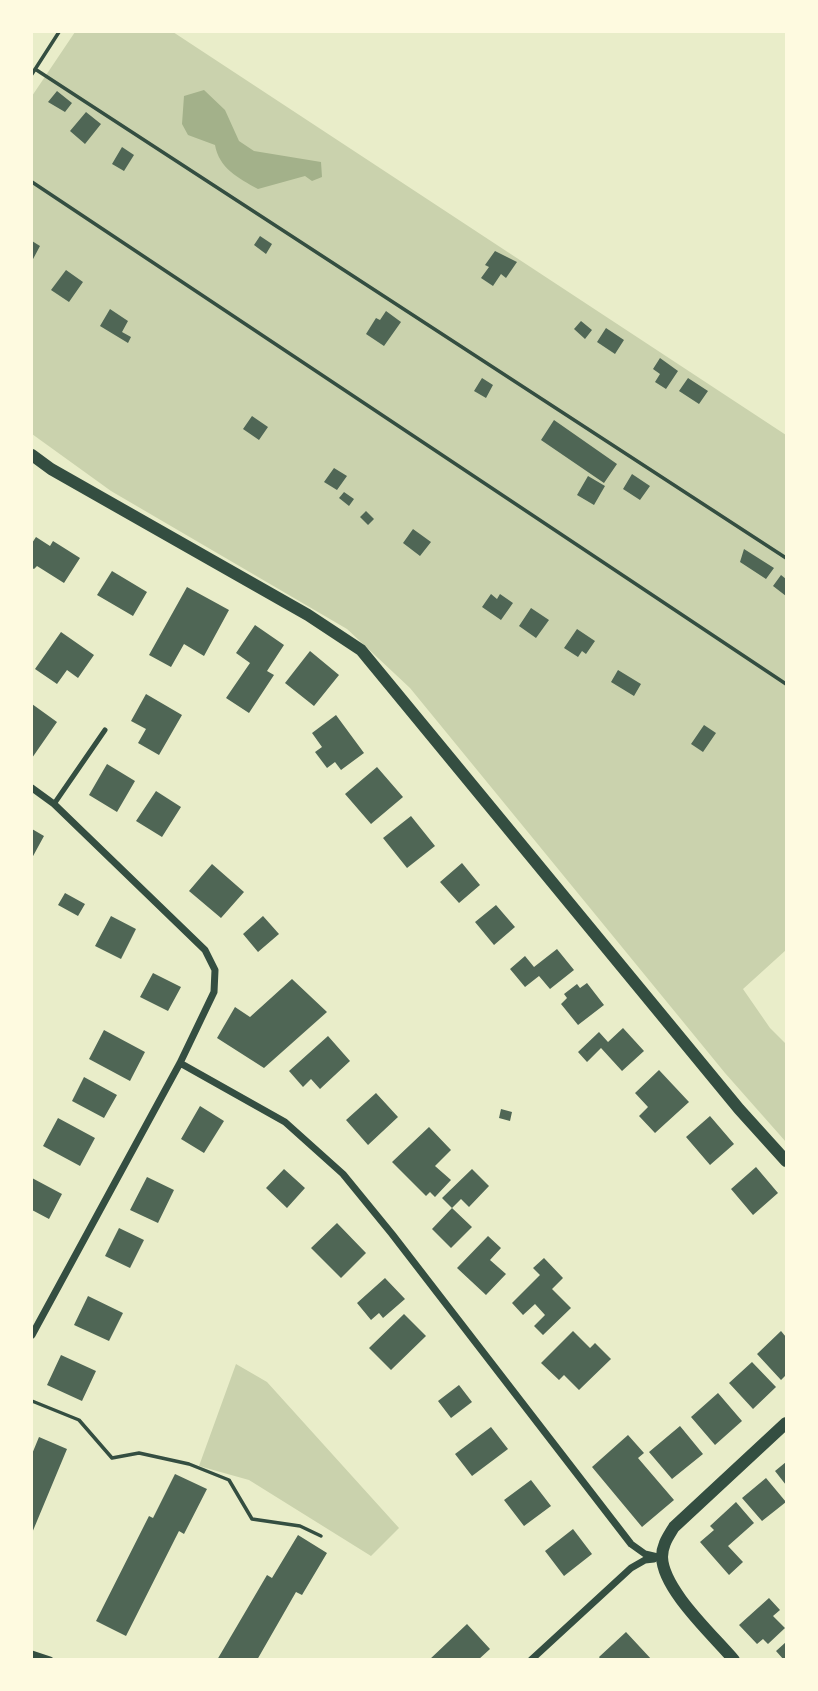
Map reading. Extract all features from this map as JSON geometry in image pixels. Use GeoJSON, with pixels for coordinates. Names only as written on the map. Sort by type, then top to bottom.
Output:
{"type":"FeatureCollection","features":[{"type":"Feature","properties":{"kind":"street"},"geometry":{"type":"LineString","coordinates":[[32,454],[51,469],[308,615],[361,650],[739,1109],[786,1161]]}},
{"type":"Feature","properties":{"kind":"street"},"geometry":{"type":"LineString","coordinates":[[32,788],[54,804],[205,950],[215,970],[214,992],[180,1063],[32,1335]]}},
{"type":"Feature","properties":{"kind":"street"},"geometry":{"type":"LineString","coordinates":[[180,1063],[285,1122],[343,1174],[393,1234],[631,1544],[645,1554],[662,1558]]}},
{"type":"Feature","properties":{"kind":"street"},"geometry":{"type":"LineString","coordinates":[[734,1660],[666,1577],[662,1558],[664,1543],[674,1527],[786,1423]]}},
{"type":"Feature","properties":{"kind":"street"},"geometry":{"type":"LineString","coordinates":[[531,1660],[631,1568],[645,1560],[662,1558]]}},
{"type":"Feature","properties":{"kind":"street"},"geometry":{"type":"LineString","coordinates":[[32,1654],[50,1660]]}},
{"type":"Feature","properties":{"kind":"lane"},"geometry":{"type":"LineString","coordinates":[[54,804],[105,730]]}},
{"type":"Feature","properties":{"kind":"path"},"geometry":{"type":"LineString","coordinates":[[32,74],[59,32]]}},
{"type":"Feature","properties":{"kind":"path"},"geometry":{"type":"LineString","coordinates":[[35,69],[786,558]]}},
{"type":"Feature","properties":{"kind":"path"},"geometry":{"type":"LineString","coordinates":[[32,182],[786,684]]}},
{"type":"Feature","properties":{"kind":"path"},"geometry":{"type":"LineString","coordinates":[[32,1401],[79,1420],[112,1458],[139,1453],[189,1464],[229,1480],[252,1520],[300,1526],[321,1536]]}},
{"type":"Feature","properties":{"kind":"shaded area"},"geometry":{"type":"Polygon","coordinates":[[[75,32],[173,32],[786,435],[786,950],[743,989],[770,1028],[786,1044],[786,1142],[725,1073],[410,688],[347,629],[111,491],[32,434],[32,96],[75,32]]]}},
{"type":"Feature","properties":{"kind":"shaded area"},"geometry":{"type":"Polygon","coordinates":[[[204,90],[225,110],[239,141],[254,151],[321,162],[322,177],[312,181],[305,176],[258,189],[237,176],[225,166],[215,145],[188,135],[182,124],[184,96],[204,90]]]}},
{"type":"Feature","properties":{"kind":"shaded area"},"geometry":{"type":"Polygon","coordinates":[[[236,1364],[267,1382],[399,1528],[371,1556],[249,1480],[199,1466],[236,1364]]]}},
{"type":"Feature","properties":{"kind":"building"},"geometry":{"type":"Polygon","coordinates":[[[57,91],[72,103],[65,112],[48,102],[57,91]]]}},
{"type":"Feature","properties":{"kind":"building"},"geometry":{"type":"Polygon","coordinates":[[[86,112],[101,124],[85,144],[70,131],[86,112]]]}},
{"type":"Feature","properties":{"kind":"building"},"geometry":{"type":"Polygon","coordinates":[[[122,147],[134,155],[124,171],[112,164],[122,147]]]}},
{"type":"Feature","properties":{"kind":"building"},"geometry":{"type":"Polygon","coordinates":[[[260,236],[272,244],[266,254],[254,245],[260,236]]]}},
{"type":"Feature","properties":{"kind":"building"},"geometry":{"type":"Polygon","coordinates":[[[32,241],[40,246],[32,261],[32,241]]]}},
{"type":"Feature","properties":{"kind":"building"},"geometry":{"type":"Polygon","coordinates":[[[495,251],[517,262],[506,278],[501,274],[493,286],[481,278],[489,267],[485,265],[495,251]]]}},
{"type":"Feature","properties":{"kind":"building"},"geometry":{"type":"Polygon","coordinates":[[[66,270],[83,282],[69,302],[51,290],[66,270]]]}},
{"type":"Feature","properties":{"kind":"building"},"geometry":{"type":"Polygon","coordinates":[[[110,309],[128,321],[122,332],[131,337],[128,343],[100,326],[110,309]]]}},
{"type":"Feature","properties":{"kind":"building"},"geometry":{"type":"Polygon","coordinates":[[[386,311],[401,322],[384,346],[366,334],[376,318],[380,320],[386,311]]]}},
{"type":"Feature","properties":{"kind":"building"},"geometry":{"type":"Polygon","coordinates":[[[581,321],[592,330],[585,339],[574,329],[581,321]]]}},
{"type":"Feature","properties":{"kind":"building"},"geometry":{"type":"Polygon","coordinates":[[[606,328],[624,340],[615,354],[597,342],[606,328]]]}},
{"type":"Feature","properties":{"kind":"building"},"geometry":{"type":"Polygon","coordinates":[[[660,358],[678,371],[666,389],[655,382],[660,374],[653,369],[660,358]]]}},
{"type":"Feature","properties":{"kind":"building"},"geometry":{"type":"Polygon","coordinates":[[[482,378],[493,385],[486,398],[474,391],[482,378]]]}},
{"type":"Feature","properties":{"kind":"building"},"geometry":{"type":"Polygon","coordinates":[[[688,378],[708,391],[699,404],[679,391],[688,378]]]}},
{"type":"Feature","properties":{"kind":"building"},"geometry":{"type":"Polygon","coordinates":[[[252,416],[268,427],[259,440],[243,429],[252,416]]]}},
{"type":"Feature","properties":{"kind":"building"},"geometry":{"type":"Polygon","coordinates":[[[554,420],[617,464],[604,483],[541,440],[554,420]]]}},
{"type":"Feature","properties":{"kind":"building"},"geometry":{"type":"Polygon","coordinates":[[[334,468],[347,476],[337,490],[324,482],[334,468]]]}},
{"type":"Feature","properties":{"kind":"building"},"geometry":{"type":"Polygon","coordinates":[[[632,474],[650,486],[640,500],[623,489],[632,474]]]}},
{"type":"Feature","properties":{"kind":"building"},"geometry":{"type":"Polygon","coordinates":[[[588,476],[605,486],[594,505],[577,495],[588,476]]]}},
{"type":"Feature","properties":{"kind":"building"},"geometry":{"type":"Polygon","coordinates":[[[344,492],[354,499],[349,506],[339,498],[344,492]]]}},
{"type":"Feature","properties":{"kind":"building"},"geometry":{"type":"Polygon","coordinates":[[[366,511],[374,519],[368,525],[360,517],[366,511]]]}},
{"type":"Feature","properties":{"kind":"building"},"geometry":{"type":"Polygon","coordinates":[[[413,529],[431,542],[420,556],[403,543],[413,529]]]}},
{"type":"Feature","properties":{"kind":"building"},"geometry":{"type":"Polygon","coordinates":[[[36,537],[50,546],[53,541],[80,558],[64,583],[37,566],[32,568],[32,543],[36,537]]]}},
{"type":"Feature","properties":{"kind":"building"},"geometry":{"type":"Polygon","coordinates":[[[744,549],[774,568],[766,579],[740,562],[744,549]]]}},
{"type":"Feature","properties":{"kind":"building"},"geometry":{"type":"Polygon","coordinates":[[[112,571],[147,592],[133,616],[97,595],[112,571]]]}},
{"type":"Feature","properties":{"kind":"building"},"geometry":{"type":"Polygon","coordinates":[[[781,575],[786,579],[786,596],[773,586],[781,575]]]}},
{"type":"Feature","properties":{"kind":"building"},"geometry":{"type":"Polygon","coordinates":[[[187,587],[229,610],[204,656],[184,644],[171,667],[149,655],[187,587]]]}},
{"type":"Feature","properties":{"kind":"building"},"geometry":{"type":"Polygon","coordinates":[[[491,594],[497,599],[500,594],[513,603],[501,620],[482,607],[491,594]]]}},
{"type":"Feature","properties":{"kind":"building"},"geometry":{"type":"Polygon","coordinates":[[[531,608],[549,620],[536,638],[519,626],[531,608]]]}},
{"type":"Feature","properties":{"kind":"building"},"geometry":{"type":"Polygon","coordinates":[[[255,625],[284,645],[267,671],[274,675],[249,713],[226,698],[250,663],[236,653],[255,625]]]}},
{"type":"Feature","properties":{"kind":"building"},"geometry":{"type":"Polygon","coordinates":[[[577,629],[595,641],[586,654],[582,651],[578,657],[564,648],[577,629]]]}},
{"type":"Feature","properties":{"kind":"building"},"geometry":{"type":"Polygon","coordinates":[[[61,632],[94,655],[78,678],[67,670],[57,684],[35,669],[61,632]]]}},
{"type":"Feature","properties":{"kind":"building"},"geometry":{"type":"Polygon","coordinates":[[[310,651],[339,675],[314,706],[285,683],[310,651]]]}},
{"type":"Feature","properties":{"kind":"building"},"geometry":{"type":"Polygon","coordinates":[[[618,670],[641,684],[634,696],[611,682],[618,670]]]}},
{"type":"Feature","properties":{"kind":"building"},"geometry":{"type":"Polygon","coordinates":[[[146,694],[182,715],[159,755],[138,743],[146,729],[131,721],[146,694]]]}},
{"type":"Feature","properties":{"kind":"building"},"geometry":{"type":"Polygon","coordinates":[[[32,704],[57,722],[32,758],[32,704]]]}},
{"type":"Feature","properties":{"kind":"building"},"geometry":{"type":"Polygon","coordinates":[[[336,715],[364,753],[341,770],[335,762],[327,768],[315,752],[322,747],[312,733],[336,715]]]}},
{"type":"Feature","properties":{"kind":"building"},"geometry":{"type":"Polygon","coordinates":[[[704,725],[716,733],[703,752],[691,744],[704,725]]]}},
{"type":"Feature","properties":{"kind":"building"},"geometry":{"type":"Polygon","coordinates":[[[107,764],[135,781],[117,812],[89,795],[107,764]]]}},
{"type":"Feature","properties":{"kind":"building"},"geometry":{"type":"Polygon","coordinates":[[[377,767],[403,797],[371,824],[345,794],[377,767]]]}},
{"type":"Feature","properties":{"kind":"building"},"geometry":{"type":"Polygon","coordinates":[[[156,791],[181,807],[162,837],[136,821],[156,791]]]}},
{"type":"Feature","properties":{"kind":"building"},"geometry":{"type":"Polygon","coordinates":[[[411,816],[435,846],[407,868],[383,838],[411,816]]]}},
{"type":"Feature","properties":{"kind":"building"},"geometry":{"type":"Polygon","coordinates":[[[32,829],[44,836],[32,858],[32,829]]]}},
{"type":"Feature","properties":{"kind":"building"},"geometry":{"type":"Polygon","coordinates":[[[462,863],[480,885],[459,903],[440,882],[462,863]]]}},
{"type":"Feature","properties":{"kind":"building"},"geometry":{"type":"Polygon","coordinates":[[[212,864],[244,892],[221,918],[189,891],[212,864]]]}},
{"type":"Feature","properties":{"kind":"building"},"geometry":{"type":"Polygon","coordinates":[[[65,893],[85,904],[78,916],[58,905],[65,893]]]}},
{"type":"Feature","properties":{"kind":"building"},"geometry":{"type":"Polygon","coordinates":[[[496,905],[515,927],[494,945],[475,922],[496,905]]]}},
{"type":"Feature","properties":{"kind":"building"},"geometry":{"type":"Polygon","coordinates":[[[111,916],[136,929],[121,959],[95,946],[111,916]]]}},
{"type":"Feature","properties":{"kind":"building"},"geometry":{"type":"Polygon","coordinates":[[[263,916],[279,934],[258,952],[243,934],[263,916]]]}},
{"type":"Feature","properties":{"kind":"building"},"geometry":{"type":"Polygon","coordinates":[[[557,949],[574,970],[550,989],[539,976],[525,987],[510,969],[525,956],[534,967],[557,949]]]}},
{"type":"Feature","properties":{"kind":"building"},"geometry":{"type":"Polygon","coordinates":[[[153,973],[181,987],[168,1011],[140,997],[153,973]]]}},
{"type":"Feature","properties":{"kind":"building"},"geometry":{"type":"Polygon","coordinates":[[[292,979],[327,1012],[264,1068],[217,1038],[235,1007],[250,1017],[292,979]]]}},
{"type":"Feature","properties":{"kind":"building"},"geometry":{"type":"Polygon","coordinates":[[[587,983],[604,1005],[578,1025],[561,1004],[567,998],[564,994],[577,984],[580,988],[587,983]]]}},
{"type":"Feature","properties":{"kind":"building"},"geometry":{"type":"Polygon","coordinates":[[[623,1028],[644,1051],[622,1071],[601,1048],[587,1062],[578,1052],[599,1032],[608,1042],[623,1028]]]}},
{"type":"Feature","properties":{"kind":"building"},"geometry":{"type":"Polygon","coordinates":[[[104,1030],[145,1052],[130,1081],[89,1059],[104,1030]]]}},
{"type":"Feature","properties":{"kind":"building"},"geometry":{"type":"Polygon","coordinates":[[[328,1036],[350,1061],[320,1089],[311,1079],[303,1087],[289,1071],[328,1036]]]}},
{"type":"Feature","properties":{"kind":"building"},"geometry":{"type":"Polygon","coordinates":[[[659,1070],[689,1102],[655,1133],[639,1116],[648,1107],[635,1093],[659,1070]]]}},
{"type":"Feature","properties":{"kind":"building"},"geometry":{"type":"Polygon","coordinates":[[[84,1077],[117,1095],[104,1118],[72,1101],[84,1077]]]}},
{"type":"Feature","properties":{"kind":"building"},"geometry":{"type":"Polygon","coordinates":[[[376,1093],[398,1117],[368,1145],[346,1120],[376,1093]]]}},
{"type":"Feature","properties":{"kind":"building"},"geometry":{"type":"Polygon","coordinates":[[[200,1106],[224,1121],[204,1153],[181,1139],[200,1106]]]}},
{"type":"Feature","properties":{"kind":"building"},"geometry":{"type":"Polygon","coordinates":[[[501,1109],[512,1112],[510,1121],[499,1118],[501,1109]]]}},
{"type":"Feature","properties":{"kind":"building"},"geometry":{"type":"Polygon","coordinates":[[[710,1116],[734,1144],[710,1165],[686,1137],[710,1116]]]}},
{"type":"Feature","properties":{"kind":"building"},"geometry":{"type":"Polygon","coordinates":[[[58,1118],[95,1138],[80,1166],[43,1146],[58,1118]]]}},
{"type":"Feature","properties":{"kind":"building"},"geometry":{"type":"Polygon","coordinates":[[[429,1127],[451,1150],[435,1166],[451,1180],[435,1197],[430,1192],[426,1196],[392,1162],[429,1127]]]}},
{"type":"Feature","properties":{"kind":"building"},"geometry":{"type":"Polygon","coordinates":[[[756,1167],[778,1193],[753,1215],[731,1189],[756,1167]]]}},
{"type":"Feature","properties":{"kind":"building"},"geometry":{"type":"Polygon","coordinates":[[[284,1169],[305,1188],[287,1208],[266,1188],[284,1169]]]}},
{"type":"Feature","properties":{"kind":"building"},"geometry":{"type":"Polygon","coordinates":[[[472,1169],[489,1186],[469,1207],[461,1199],[452,1208],[442,1198],[472,1169]]]}},
{"type":"Feature","properties":{"kind":"building"},"geometry":{"type":"Polygon","coordinates":[[[147,1177],[174,1190],[158,1223],[130,1210],[147,1177]]]}},
{"type":"Feature","properties":{"kind":"building"},"geometry":{"type":"Polygon","coordinates":[[[32,1178],[62,1194],[49,1219],[32,1210],[32,1178]]]}},
{"type":"Feature","properties":{"kind":"building"},"geometry":{"type":"Polygon","coordinates":[[[452,1208],[472,1227],[451,1248],[432,1229],[452,1208]]]}},
{"type":"Feature","properties":{"kind":"building"},"geometry":{"type":"Polygon","coordinates":[[[337,1223],[366,1253],[341,1278],[311,1248],[337,1223]]]}},
{"type":"Feature","properties":{"kind":"building"},"geometry":{"type":"Polygon","coordinates":[[[119,1228],[144,1240],[130,1268],[105,1256],[119,1228]]]}},
{"type":"Feature","properties":{"kind":"building"},"geometry":{"type":"Polygon","coordinates":[[[488,1236],[501,1248],[490,1260],[506,1274],[486,1295],[457,1268],[488,1236]]]}},
{"type":"Feature","properties":{"kind":"building"},"geometry":{"type":"Polygon","coordinates":[[[544,1258],[563,1278],[552,1289],[571,1308],[543,1335],[534,1326],[545,1315],[535,1304],[523,1315],[512,1303],[540,1275],[533,1268],[544,1258]]]}},
{"type":"Feature","properties":{"kind":"building"},"geometry":{"type":"Polygon","coordinates":[[[385,1278],[405,1299],[383,1318],[379,1313],[371,1320],[357,1303],[385,1278]]]}},
{"type":"Feature","properties":{"kind":"building"},"geometry":{"type":"Polygon","coordinates":[[[88,1296],[123,1313],[109,1341],[74,1325],[88,1296]]]}},
{"type":"Feature","properties":{"kind":"building"},"geometry":{"type":"Polygon","coordinates":[[[404,1314],[426,1336],[391,1370],[369,1348],[404,1314]]]}},
{"type":"Feature","properties":{"kind":"building"},"geometry":{"type":"Polygon","coordinates":[[[573,1331],[590,1348],[595,1343],[611,1359],[579,1390],[564,1375],[559,1380],[541,1363],[573,1331]]]}},
{"type":"Feature","properties":{"kind":"building"},"geometry":{"type":"Polygon","coordinates":[[[781,1331],[786,1337],[786,1375],[781,1380],[757,1354],[781,1331]]]}},
{"type":"Feature","properties":{"kind":"building"},"geometry":{"type":"Polygon","coordinates":[[[61,1355],[96,1371],[82,1401],[47,1385],[61,1355]]]}},
{"type":"Feature","properties":{"kind":"building"},"geometry":{"type":"Polygon","coordinates":[[[752,1362],[776,1387],[753,1409],[729,1383],[752,1362]]]}},
{"type":"Feature","properties":{"kind":"building"},"geometry":{"type":"Polygon","coordinates":[[[459,1385],[472,1402],[451,1418],[438,1401],[459,1385]]]}},
{"type":"Feature","properties":{"kind":"building"},"geometry":{"type":"Polygon","coordinates":[[[718,1393],[742,1421],[715,1445],[691,1417],[718,1393]]]}},
{"type":"Feature","properties":{"kind":"building"},"geometry":{"type":"Polygon","coordinates":[[[680,1426],[703,1454],[672,1479],[649,1452],[680,1426]]]}},
{"type":"Feature","properties":{"kind":"building"},"geometry":{"type":"Polygon","coordinates":[[[491,1427],[508,1449],[472,1476],[455,1454],[491,1427]]]}},
{"type":"Feature","properties":{"kind":"building"},"geometry":{"type":"Polygon","coordinates":[[[628,1435],[644,1453],[638,1458],[674,1500],[642,1527],[592,1467],[628,1435]]]}},
{"type":"Feature","properties":{"kind":"building"},"geometry":{"type":"Polygon","coordinates":[[[39,1437],[67,1449],[32,1533],[32,1454],[39,1437]]]}},
{"type":"Feature","properties":{"kind":"building"},"geometry":{"type":"Polygon","coordinates":[[[786,1462],[786,1485],[775,1471],[786,1462]]]}},
{"type":"Feature","properties":{"kind":"building"},"geometry":{"type":"Polygon","coordinates":[[[175,1474],[207,1489],[184,1534],[179,1531],[126,1636],[96,1621],[149,1516],[153,1518],[175,1474]]]}},
{"type":"Feature","properties":{"kind":"building"},"geometry":{"type":"Polygon","coordinates":[[[766,1478],[786,1502],[762,1521],[742,1498],[766,1478]]]}},
{"type":"Feature","properties":{"kind":"building"},"geometry":{"type":"Polygon","coordinates":[[[531,1480],[551,1506],[524,1526],[504,1500],[531,1480]]]}},
{"type":"Feature","properties":{"kind":"building"},"geometry":{"type":"Polygon","coordinates":[[[736,1502],[754,1523],[728,1546],[743,1562],[729,1575],[700,1542],[714,1530],[710,1526],[736,1502]]]}},
{"type":"Feature","properties":{"kind":"building"},"geometry":{"type":"Polygon","coordinates":[[[573,1529],[592,1554],[564,1576],[545,1551],[573,1529]]]}},
{"type":"Feature","properties":{"kind":"building"},"geometry":{"type":"Polygon","coordinates":[[[298,1535],[327,1553],[302,1595],[296,1592],[257,1660],[217,1660],[267,1575],[272,1578],[298,1535]]]}},
{"type":"Feature","properties":{"kind":"building"},"geometry":{"type":"Polygon","coordinates":[[[769,1598],[780,1610],[773,1616],[785,1628],[768,1644],[763,1639],[757,1644],[739,1625],[769,1598]]]}},
{"type":"Feature","properties":{"kind":"building"},"geometry":{"type":"Polygon","coordinates":[[[467,1624],[490,1649],[478,1660],[429,1660],[467,1624]]]}},
{"type":"Feature","properties":{"kind":"building"},"geometry":{"type":"Polygon","coordinates":[[[626,1632],[652,1660],[601,1660],[599,1657],[626,1632]]]}},
{"type":"Feature","properties":{"kind":"building"},"geometry":{"type":"Polygon","coordinates":[[[786,1642],[786,1660],[784,1660],[776,1651],[786,1642]]]}}]}
